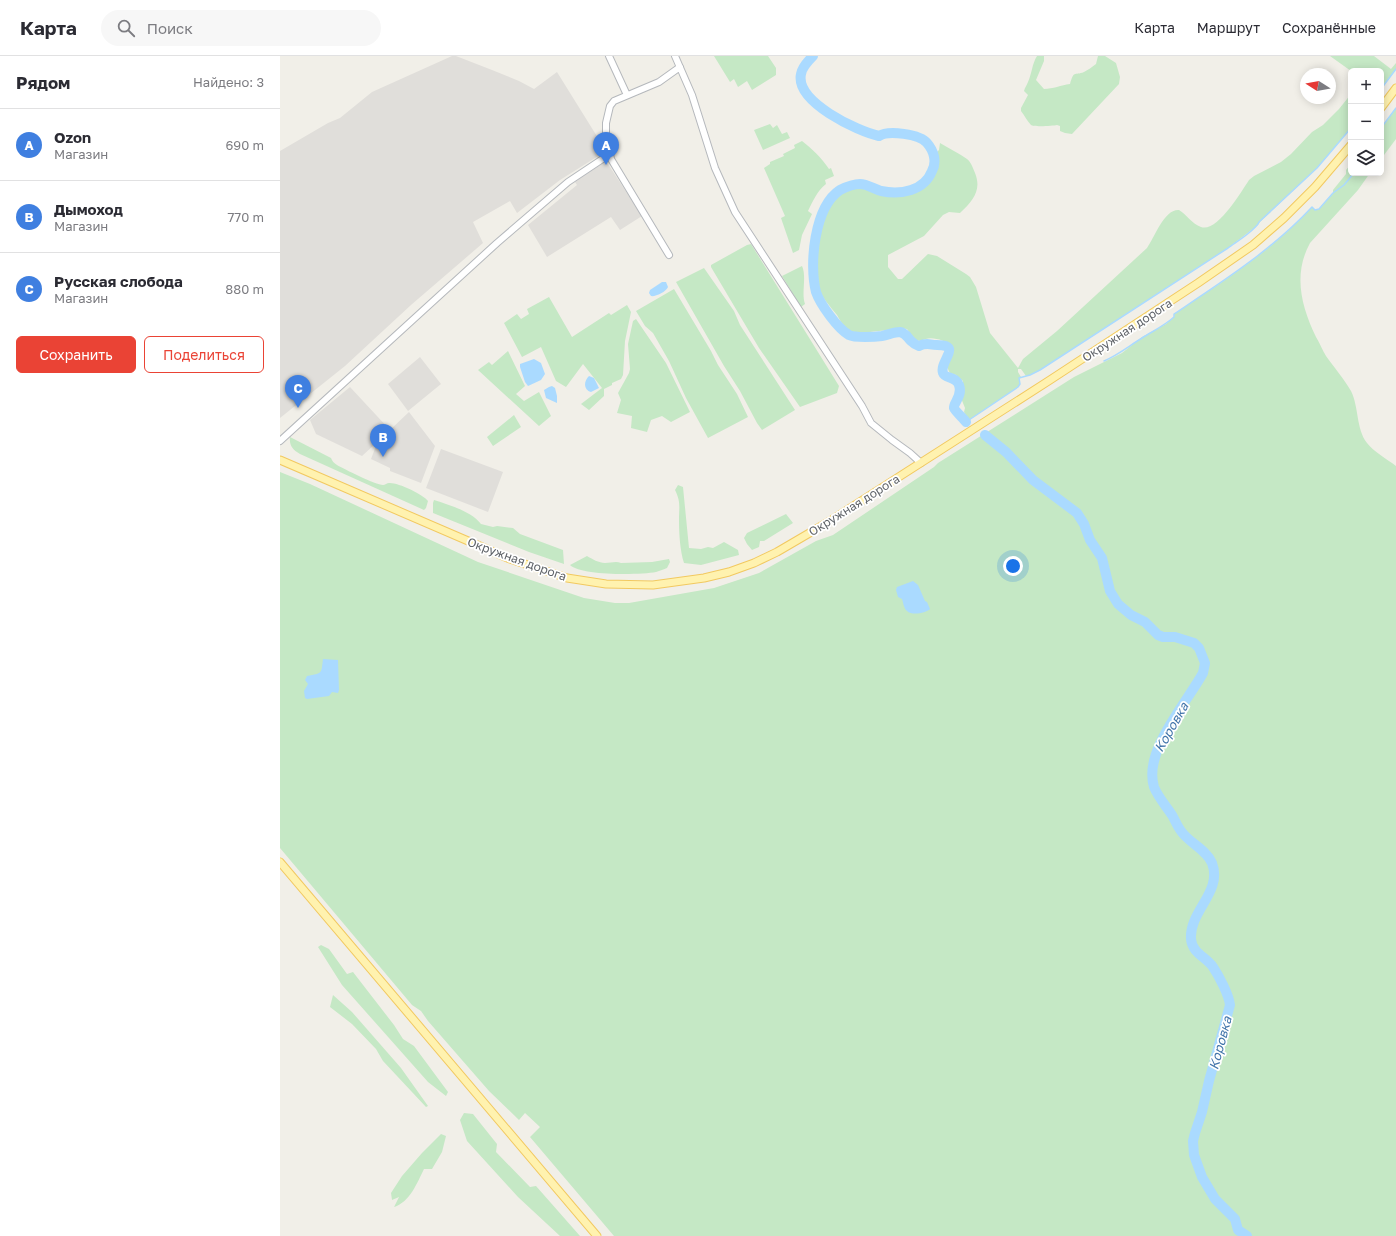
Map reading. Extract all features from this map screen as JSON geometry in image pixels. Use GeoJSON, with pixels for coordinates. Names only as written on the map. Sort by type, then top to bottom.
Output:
{"type":"FeatureCollection","features":[{"type":"Feature","properties":{"kind":"main road"},"geometry":{"type":"LineString","coordinates":[[1384,104],[1396,88]]}},
{"type":"Feature","properties":{"kind":"main road","name":"Окружная дорога"},"geometry":{"type":"LineString","coordinates":[[280,460],[483,548],[552,574],[583,581],[629,586],[653,585],[704,578],[729,572],[754,563],[811,533],[1198,283],[1240,254],[1284,218],[1315,187],[1348,148]]}},
{"type":"Feature","properties":{"kind":"main road"},"geometry":{"type":"LineString","coordinates":[[280,862],[597,1236]]}},
{"type":"Feature","properties":{"kind":"street"},"geometry":{"type":"LineString","coordinates":[[609,56],[627,96]]}},
{"type":"Feature","properties":{"kind":"street"},"geometry":{"type":"LineString","coordinates":[[674,56],[692,96],[718,175],[735,212],[862,406],[869,421],[921,463]]}},
{"type":"Feature","properties":{"kind":"street"},"geometry":{"type":"LineString","coordinates":[[669,256],[616,168],[610,154],[606,128],[608,113],[614,101],[659,82],[680,67]]}},
{"type":"Feature","properties":{"kind":"street"},"geometry":{"type":"LineString","coordinates":[[280,441],[497,243],[568,182],[610,154]]}},
{"type":"Feature","properties":{"kind":"shaded area"},"geometry":{"type":"Polygon","coordinates":[[[452,56],[456,56],[492,70],[534,89],[557,72],[603,146],[603,153],[560,180],[517,213],[510,201],[473,222],[483,243],[411,305],[345,366],[280,418],[280,151],[328,123],[340,118],[372,92],[452,56]]]}},
{"type":"Feature","properties":{"kind":"shaded area"},"geometry":{"type":"Polygon","coordinates":[[[606,161],[642,216],[620,230],[611,217],[547,257],[528,225],[577,185],[575,182],[606,161]]]}},
{"type":"Feature","properties":{"kind":"shaded area"},"geometry":{"type":"Polygon","coordinates":[[[420,357],[441,384],[408,411],[388,384],[420,357]]]}},
{"type":"Feature","properties":{"kind":"shaded area"},"geometry":{"type":"Polygon","coordinates":[[[350,387],[390,430],[409,412],[435,446],[421,483],[390,471],[390,468],[371,459],[376,446],[374,445],[362,456],[316,434],[310,420],[350,387]]]}},
{"type":"Feature","properties":{"kind":"shaded area"},"geometry":{"type":"Polygon","coordinates":[[[441,449],[503,472],[488,512],[426,488],[441,449]]]}},
{"type":"Feature","properties":{"kind":"green space"},"geometry":{"type":"Polygon","coordinates":[[[714,56],[768,56],[776,68],[776,75],[752,90],[747,81],[738,87],[734,79],[730,82],[714,56]]]}},
{"type":"Feature","properties":{"kind":"green space"},"geometry":{"type":"Polygon","coordinates":[[[1037,56],[1044,56],[1044,61],[1036,80],[1044,89],[1070,84],[1072,77],[1075,74],[1084,72],[1096,64],[1098,56],[1105,56],[1116,63],[1120,77],[1119,84],[1072,134],[1060,131],[1060,126],[1057,125],[1033,126],[1021,111],[1021,108],[1028,95],[1024,91],[1037,56]]]}},
{"type":"Feature","properties":{"kind":"green space"},"geometry":{"type":"Polygon","coordinates":[[[1330,56],[1374,56],[1391,69],[1396,63],[1396,69],[1384,85],[1384,68],[1348,69],[1330,56]]]}},
{"type":"Feature","properties":{"kind":"green space"},"geometry":{"type":"Polygon","coordinates":[[[1348,98],[1348,132],[1317,168],[1258,225],[1228,248],[1040,370],[1026,376],[1021,369],[1018,369],[1021,377],[1019,378],[1020,384],[1018,387],[966,422],[964,418],[966,415],[964,412],[965,408],[961,398],[963,381],[956,375],[950,373],[947,365],[953,352],[952,346],[933,338],[921,341],[915,340],[907,329],[859,333],[852,332],[843,325],[818,287],[816,274],[821,230],[828,210],[840,193],[857,186],[891,195],[906,195],[919,190],[930,181],[937,170],[938,161],[936,153],[939,150],[940,143],[970,162],[977,179],[977,190],[975,195],[960,213],[949,212],[943,215],[924,236],[888,255],[888,267],[898,279],[902,279],[928,254],[937,256],[970,277],[976,287],[990,333],[1018,368],[1023,359],[1057,331],[1147,248],[1160,224],[1169,214],[1179,210],[1195,224],[1201,227],[1207,227],[1214,224],[1235,202],[1249,180],[1281,162],[1291,154],[1312,132],[1323,125],[1348,98]]]}},
{"type":"Feature","properties":{"kind":"green space"},"geometry":{"type":"Polygon","coordinates":[[[1396,108],[1396,139],[1384,155],[1384,140],[1384,124],[1396,108]]]}},
{"type":"Feature","properties":{"kind":"green space"},"geometry":{"type":"Polygon","coordinates":[[[770,124],[773,128],[777,125],[782,134],[787,132],[790,138],[763,150],[754,130],[770,124]]]}},
{"type":"Feature","properties":{"kind":"green space"},"geometry":{"type":"Polygon","coordinates":[[[802,141],[823,161],[829,169],[831,168],[834,176],[825,180],[826,184],[820,190],[808,211],[812,214],[802,235],[799,250],[793,253],[781,218],[785,216],[764,168],[770,164],[770,162],[784,156],[783,154],[795,148],[794,145],[802,141]]]}},
{"type":"Feature","properties":{"kind":"green space"},"geometry":{"type":"Polygon","coordinates":[[[1348,168],[1348,176],[1368,176],[1358,190],[1310,243],[1305,255],[1300,278],[1306,314],[1325,354],[1354,397],[1359,425],[1363,437],[1373,449],[1396,466],[1396,1236],[614,1236],[530,1137],[540,1127],[525,1113],[519,1120],[489,1091],[421,1011],[412,1005],[280,848],[280,472],[310,484],[478,562],[584,598],[615,603],[629,603],[714,588],[759,573],[816,541],[833,535],[938,463],[1074,377],[1122,353],[1142,337],[1166,324],[1174,317],[1174,314],[1228,278],[1263,252],[1297,223],[1312,207],[1315,210],[1319,209],[1333,193],[1333,190],[1346,174],[1348,168]]]}},
{"type":"Feature","properties":{"kind":"green space"},"geometry":{"type":"Polygon","coordinates":[[[751,244],[839,386],[837,393],[800,407],[759,348],[711,267],[711,265],[751,244]]]}},
{"type":"Feature","properties":{"kind":"green space"},"geometry":{"type":"Polygon","coordinates":[[[802,266],[804,275],[805,304],[801,307],[782,276],[802,266]]]}},
{"type":"Feature","properties":{"kind":"green space"},"geometry":{"type":"Polygon","coordinates":[[[704,268],[734,311],[740,325],[795,410],[762,430],[676,282],[704,268]]]}},
{"type":"Feature","properties":{"kind":"green space"},"geometry":{"type":"Polygon","coordinates":[[[674,289],[718,365],[737,394],[748,417],[708,438],[686,398],[669,361],[653,333],[645,326],[636,311],[674,289]]]}},
{"type":"Feature","properties":{"kind":"green space"},"geometry":{"type":"Polygon","coordinates":[[[549,297],[572,337],[609,313],[611,315],[627,305],[631,312],[625,341],[623,375],[621,379],[604,389],[604,396],[589,410],[581,404],[602,388],[583,364],[566,387],[556,381],[541,347],[522,357],[504,323],[517,314],[521,319],[529,314],[527,309],[549,297]]]}},
{"type":"Feature","properties":{"kind":"green space"},"geometry":{"type":"Polygon","coordinates":[[[636,319],[666,363],[690,412],[671,422],[662,416],[651,420],[647,432],[631,428],[632,416],[617,413],[621,400],[618,393],[630,369],[628,344],[633,321],[636,319]]]}},
{"type":"Feature","properties":{"kind":"green space"},"geometry":{"type":"Polygon","coordinates":[[[508,351],[525,386],[516,394],[524,401],[539,392],[551,416],[539,426],[478,370],[489,362],[492,365],[508,351]]]}},
{"type":"Feature","properties":{"kind":"green space"},"geometry":{"type":"Polygon","coordinates":[[[514,415],[521,427],[493,446],[487,437],[514,415]]]}},
{"type":"Feature","properties":{"kind":"green space"},"geometry":{"type":"Polygon","coordinates":[[[290,437],[331,458],[337,465],[367,480],[383,485],[389,483],[398,484],[416,492],[428,501],[426,508],[424,510],[300,454],[292,447],[290,437]]]}},
{"type":"Feature","properties":{"kind":"green space"},"geometry":{"type":"Polygon","coordinates":[[[678,485],[683,487],[689,548],[713,548],[724,542],[738,550],[739,555],[701,565],[684,563],[680,542],[679,501],[675,490],[678,485]]]}},
{"type":"Feature","properties":{"kind":"green space"},"geometry":{"type":"Polygon","coordinates":[[[434,500],[453,506],[472,515],[481,524],[493,527],[513,528],[520,534],[563,550],[564,564],[529,552],[433,513],[434,500]]]}},
{"type":"Feature","properties":{"kind":"green space"},"geometry":{"type":"Polygon","coordinates":[[[786,514],[793,523],[764,541],[760,541],[759,547],[752,550],[744,538],[747,533],[786,514]]]}},
{"type":"Feature","properties":{"kind":"green space"},"geometry":{"type":"Polygon","coordinates":[[[587,556],[598,562],[605,563],[652,562],[669,559],[670,562],[667,568],[659,571],[637,574],[598,573],[576,569],[570,565],[587,556]]]}},
{"type":"Feature","properties":{"kind":"green space"},"geometry":{"type":"Polygon","coordinates":[[[321,945],[329,949],[347,974],[353,972],[403,1039],[414,1046],[448,1092],[446,1096],[428,1082],[342,985],[318,947],[321,945]]]}},
{"type":"Feature","properties":{"kind":"green space"},"geometry":{"type":"Polygon","coordinates":[[[333,995],[352,1012],[401,1068],[428,1106],[426,1107],[383,1061],[376,1049],[352,1024],[330,1007],[333,995]]]}},
{"type":"Feature","properties":{"kind":"green space"},"geometry":{"type":"Polygon","coordinates":[[[464,1113],[473,1114],[497,1144],[496,1152],[530,1187],[536,1186],[580,1236],[560,1236],[518,1197],[467,1141],[460,1120],[464,1113]]]}},
{"type":"Feature","properties":{"kind":"green space"},"geometry":{"type":"Polygon","coordinates":[[[441,1134],[446,1136],[442,1152],[432,1169],[424,1169],[416,1186],[409,1196],[400,1205],[394,1207],[399,1197],[392,1200],[391,1193],[402,1176],[441,1134]]]}},
{"type":"Feature","properties":{"kind":"water"},"geometry":{"type":"Polygon","coordinates":[[[662,282],[666,282],[668,287],[667,289],[660,294],[651,296],[649,293],[650,290],[662,282]]]}},
{"type":"Feature","properties":{"kind":"water"},"geometry":{"type":"Polygon","coordinates":[[[534,359],[541,363],[545,374],[541,380],[528,386],[525,382],[520,364],[534,359]]]}},
{"type":"Feature","properties":{"kind":"water"},"geometry":{"type":"Polygon","coordinates":[[[589,376],[594,378],[599,388],[591,392],[587,390],[585,386],[589,376]]]}},
{"type":"Feature","properties":{"kind":"water"},"geometry":{"type":"Polygon","coordinates":[[[552,386],[555,388],[557,403],[546,398],[544,390],[552,386]]]}},
{"type":"Feature","properties":{"kind":"water"},"geometry":{"type":"Polygon","coordinates":[[[913,581],[918,585],[930,609],[925,612],[915,614],[909,613],[905,609],[902,599],[898,597],[896,590],[897,587],[913,581]]]}},
{"type":"Feature","properties":{"kind":"water"},"geometry":{"type":"Polygon","coordinates":[[[323,659],[338,660],[338,693],[332,692],[329,696],[307,699],[305,698],[304,691],[308,684],[305,680],[307,676],[320,672],[323,659]]]}},
{"type":"Feature","properties":{"kind":"waterway","name":"Коровка"},"geometry":{"type":"LineString","coordinates":[[813,56],[806,64],[801,74],[802,84],[808,95],[817,105],[843,122],[869,133],[879,136],[883,134],[896,133],[918,137],[927,143],[934,157],[934,168],[928,178],[918,187],[911,190],[904,192],[889,192],[881,191],[863,184],[857,184],[840,190],[831,198],[824,209],[816,237],[813,267],[816,292],[821,303],[830,316],[849,335],[875,337],[900,332],[905,334],[916,345],[919,346],[928,344],[945,346],[948,348],[949,351],[944,364],[943,373],[944,375],[958,382],[960,393],[954,408],[966,422]]}},
{"type":"Feature","properties":{"kind":"waterway"},"geometry":{"type":"LineString","coordinates":[[1384,85],[1396,69]]}},
{"type":"Feature","properties":{"kind":"waterway"},"geometry":{"type":"LineString","coordinates":[[1384,124],[1396,108]]}},
{"type":"Feature","properties":{"kind":"waterway"},"geometry":{"type":"LineString","coordinates":[[966,422],[1018,387],[1020,384],[1019,378],[1040,370],[1245,236],[1317,168],[1348,132]]}},
{"type":"Feature","properties":{"kind":"waterway"},"geometry":{"type":"LineString","coordinates":[[1104,361],[1166,323],[1174,317],[1174,314],[1246,265],[1297,223],[1312,207],[1315,210],[1319,209],[1333,193],[1344,185],[1352,176]]}},
{"type":"Feature","properties":{"kind":"waterway","name":"Коровка"},"geometry":{"type":"LineString","coordinates":[[985,435],[1006,452],[1033,480],[1077,513],[1084,524],[1090,540],[1102,558],[1110,591],[1118,604],[1131,615],[1145,622],[1158,635],[1163,637],[1175,637],[1194,643],[1199,648],[1205,663],[1203,673],[1177,713],[1160,743],[1152,773],[1154,787],[1178,827],[1188,839],[1206,854],[1212,863],[1214,873],[1213,883],[1210,892],[1195,919],[1191,939],[1194,948],[1210,964],[1221,980],[1230,1005],[1193,1141],[1194,1155],[1202,1177],[1215,1199],[1235,1219],[1238,1230],[1247,1236]]}},
{"type":"Feature","properties":{"kind":"place","name":"Ozon"},"geometry":{"type":"Point","coordinates":[606,165]}},
{"type":"Feature","properties":{"kind":"place","name":"Русская слобода"},"geometry":{"type":"Point","coordinates":[298,408]}},
{"type":"Feature","properties":{"kind":"place","name":"Дымоход"},"geometry":{"type":"Point","coordinates":[383,457]}}]}
